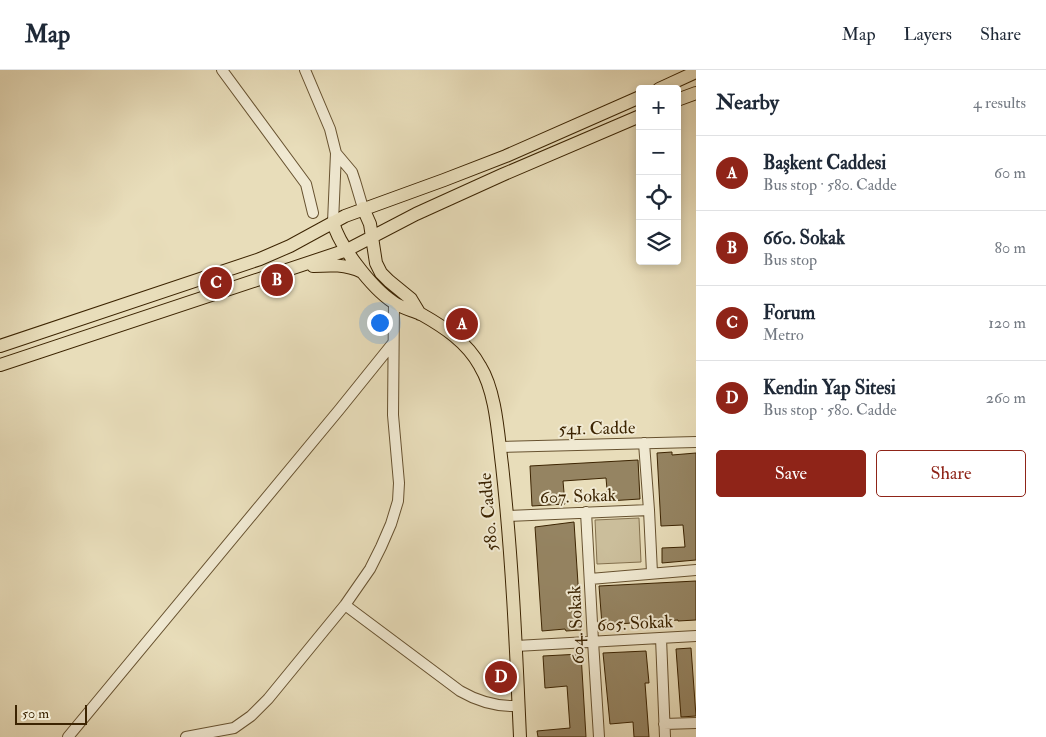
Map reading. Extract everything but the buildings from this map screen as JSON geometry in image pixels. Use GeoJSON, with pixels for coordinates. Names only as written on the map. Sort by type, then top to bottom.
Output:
{"type":"FeatureCollection","features":[{"type":"Feature","properties":{"kind":"main road"},"geometry":{"type":"LineString","coordinates":[[668,85],[696,72]]}},
{"type":"Feature","properties":{"kind":"main road"},"geometry":{"type":"LineString","coordinates":[[681,99],[696,93]]}},
{"type":"Feature","properties":{"kind":"main road"},"geometry":{"type":"LineString","coordinates":[[0,346],[260,259],[290,246],[363,208],[506,156],[636,99]]}},
{"type":"Feature","properties":{"kind":"main road"},"geometry":{"type":"LineString","coordinates":[[0,365],[347,250],[424,210],[636,118]]}},
{"type":"Feature","properties":{"kind":"main road"},"geometry":{"type":"LineString","coordinates":[[363,208],[370,224],[376,263],[382,273],[411,299],[420,314]]}},
{"type":"Feature","properties":{"kind":"main road"},"geometry":{"type":"LineString","coordinates":[[333,222],[338,237],[364,274],[394,302],[420,314]]}},
{"type":"Feature","properties":{"kind":"main road"},"geometry":{"type":"LineString","coordinates":[[292,269],[341,265],[352,267],[364,274]]}},
{"type":"Feature","properties":{"kind":"main road","name":"580. Cadde"},"geometry":{"type":"LineString","coordinates":[[420,314],[457,337],[480,365],[490,390],[500,447],[507,516],[520,737]]}},
{"type":"Feature","properties":{"kind":"street"},"geometry":{"type":"LineString","coordinates":[[222,70],[306,184],[313,213]]}},
{"type":"Feature","properties":{"kind":"street"},"geometry":{"type":"LineString","coordinates":[[305,70],[330,129],[336,153],[333,222]]}},
{"type":"Feature","properties":{"kind":"street"},"geometry":{"type":"LineString","coordinates":[[336,153],[352,172],[363,208]]}},
{"type":"Feature","properties":{"kind":"street"},"geometry":{"type":"LineString","coordinates":[[186,737],[234,728],[251,716],[268,699],[345,605],[370,568],[381,547],[398,501],[399,483],[393,415],[394,302]]}},
{"type":"Feature","properties":{"kind":"street"},"geometry":{"type":"LineString","coordinates":[[68,737],[393,343]]}},
{"type":"Feature","properties":{"kind":"street","name":"541. Cadde"},"geometry":{"type":"LineString","coordinates":[[500,447],[696,442]]}},
{"type":"Feature","properties":{"kind":"street"},"geometry":{"type":"LineString","coordinates":[[644,444],[650,510],[652,573]]}},
{"type":"Feature","properties":{"kind":"street","name":"607. Sokak"},"geometry":{"type":"LineString","coordinates":[[507,516],[650,510]]}},
{"type":"Feature","properties":{"kind":"street","name":"604. Sokak"},"geometry":{"type":"LineString","coordinates":[[586,512],[599,737]]}},
{"type":"Feature","properties":{"kind":"street"},"geometry":{"type":"LineString","coordinates":[[590,579],[696,570]]}},
{"type":"Feature","properties":{"kind":"street"},"geometry":{"type":"LineString","coordinates":[[345,605],[460,691],[490,704],[519,706]]}},
{"type":"Feature","properties":{"kind":"street","name":"605. Sokak"},"geometry":{"type":"LineString","coordinates":[[516,646],[696,636]]}},
{"type":"Feature","properties":{"kind":"street"},"geometry":{"type":"LineString","coordinates":[[662,638],[665,737]]}},
{"type":"Feature","properties":{"kind":"street"},"geometry":{"type":"LineString","coordinates":[[664,724],[696,723]]}},
{"type":"Feature","properties":{"kind":"street"},"geometry":{"type":"LineString","coordinates":[[234,728],[241,737]]}},
{"type":"Feature","properties":{"kind":"shaded area"},"geometry":{"type":"Polygon","coordinates":[[[639,518],[641,562],[597,564],[595,520],[639,518]]]}},
{"type":"Feature","properties":{"kind":"place","name":"660. Sokak"},"geometry":{"type":"Point","coordinates":[277,280]}},
{"type":"Feature","properties":{"kind":"place","name":"Forum"},"geometry":{"type":"Point","coordinates":[216,283]}},
{"type":"Feature","properties":{"kind":"place","name":"Başkent Caddesi"},"geometry":{"type":"Point","coordinates":[462,324]}},
{"type":"Feature","properties":{"kind":"place","name":"Kendin Yap Sitesi"},"geometry":{"type":"Point","coordinates":[501,677]}}]}
